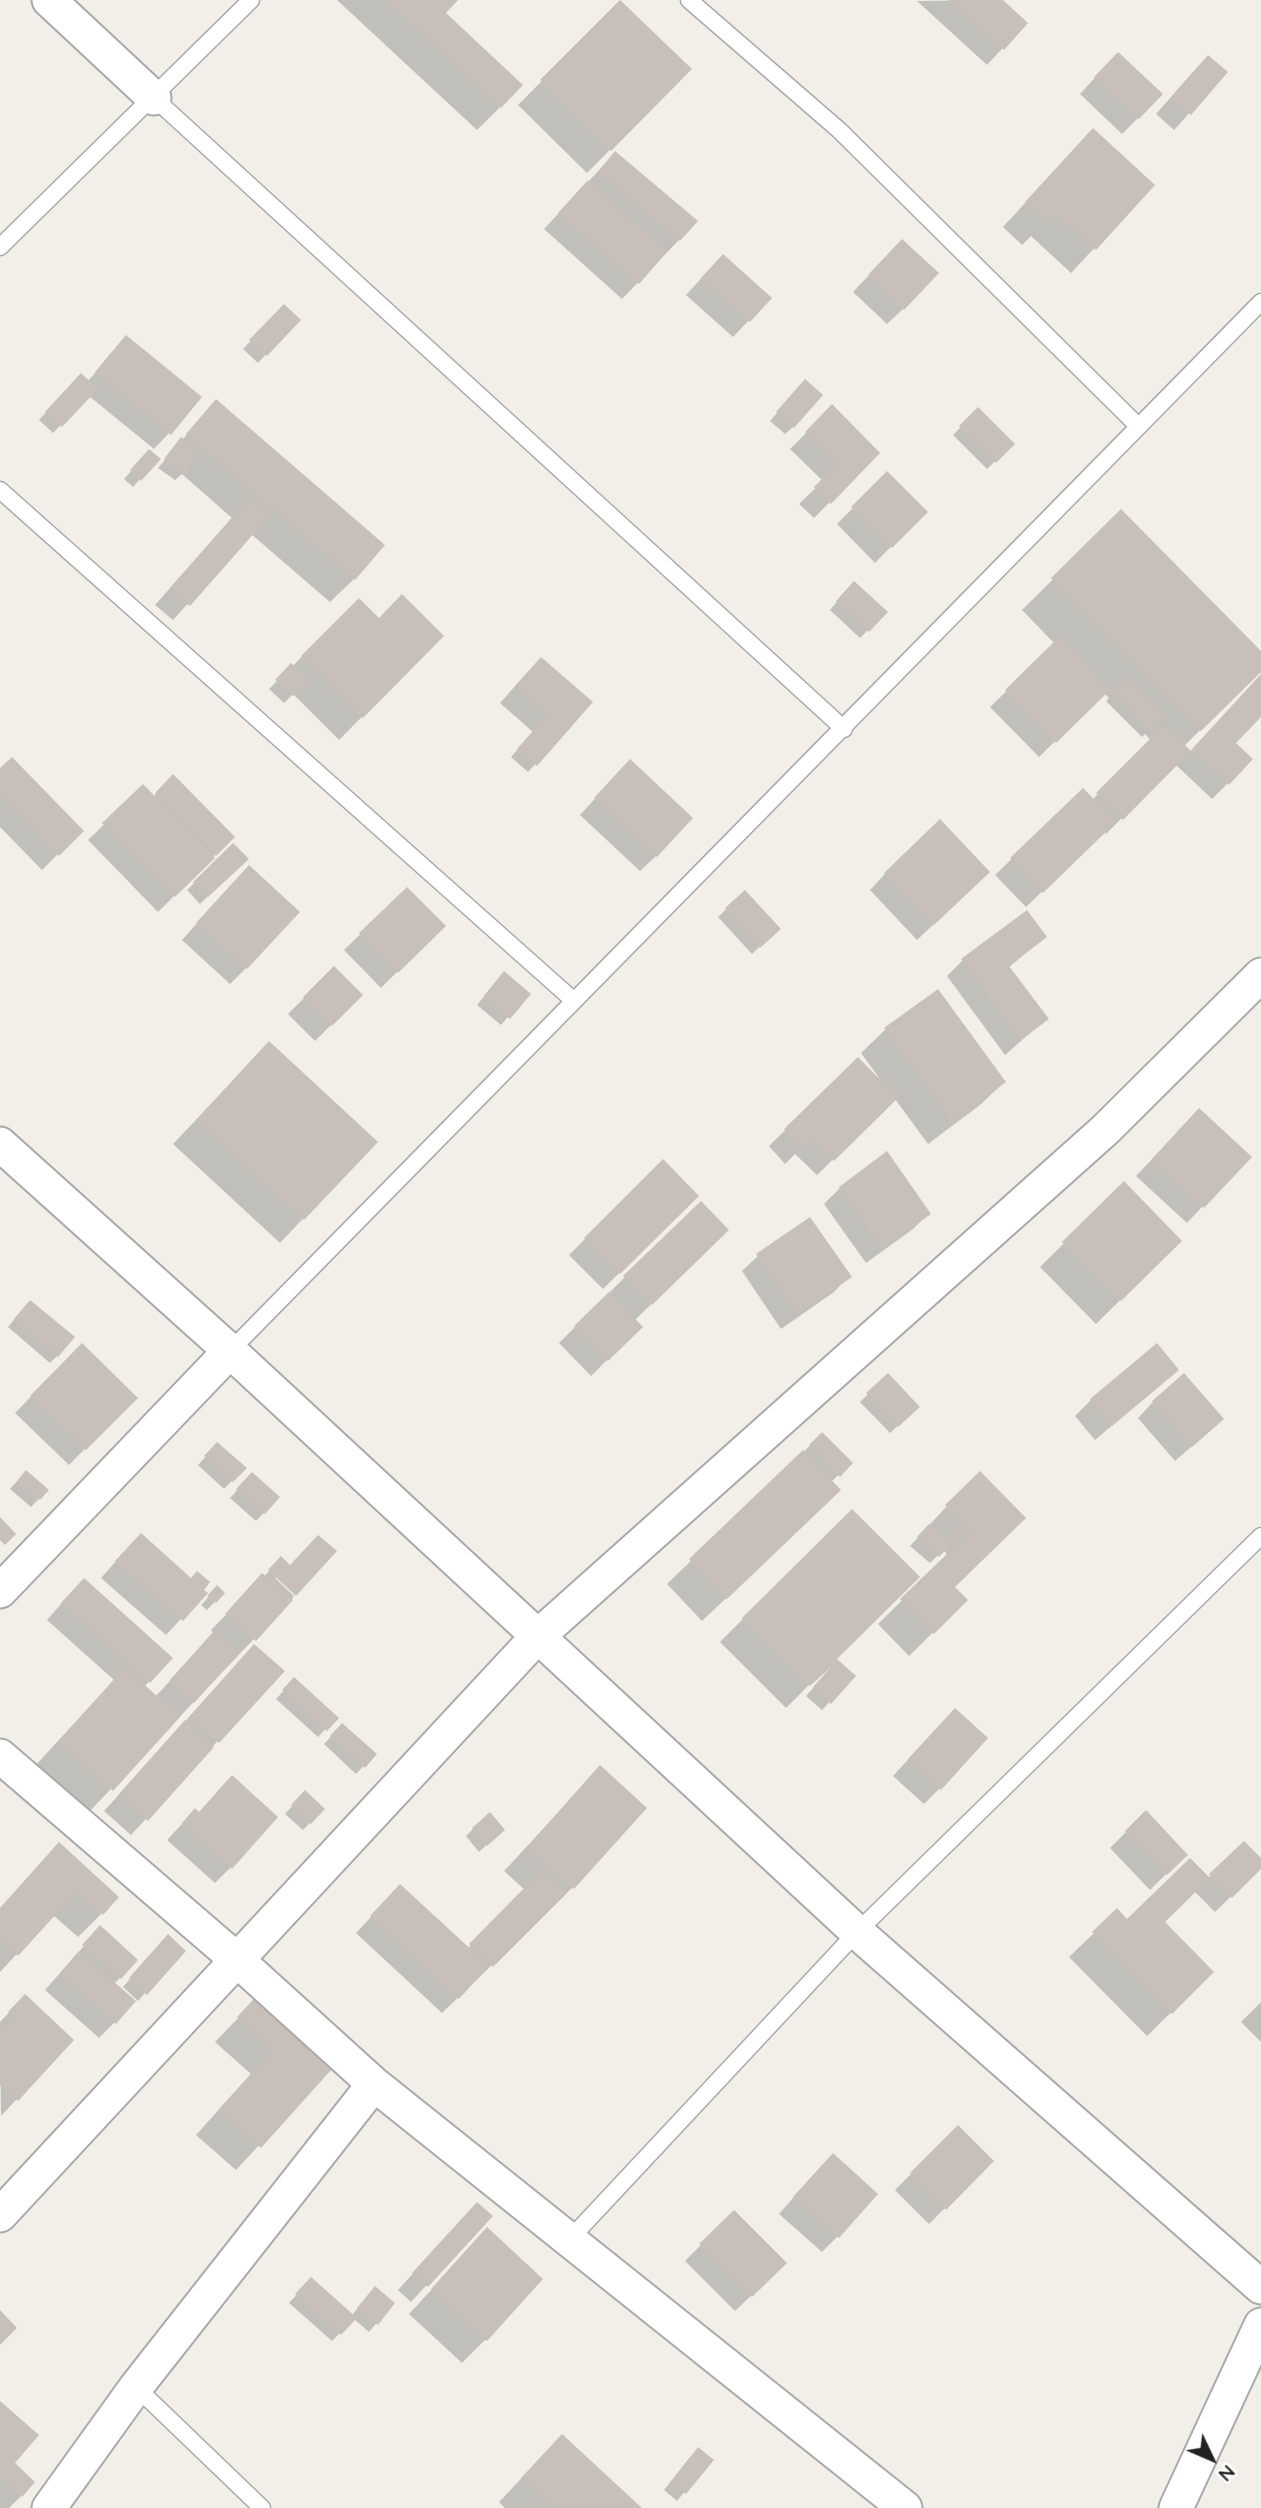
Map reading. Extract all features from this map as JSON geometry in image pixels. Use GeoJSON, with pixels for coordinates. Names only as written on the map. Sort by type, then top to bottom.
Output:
{"type":"FeatureCollection","features":[{"type":"Feature","properties":{"kind":"street"},"geometry":{"type":"LineString","coordinates":[[49,0],[154,98]]}},
{"type":"Feature","properties":{"kind":"street"},"geometry":{"type":"LineString","coordinates":[[0,2215],[537,1637],[1105,1130],[1261,975]]}},
{"type":"Feature","properties":{"kind":"street"},"geometry":{"type":"LineString","coordinates":[[0,1144],[230,1351],[857,1932],[1261,2287]]}},
{"type":"Feature","properties":{"kind":"street"},"geometry":{"type":"LineString","coordinates":[[0,1591],[230,1351]]}},
{"type":"Feature","properties":{"kind":"street"},"geometry":{"type":"LineString","coordinates":[[0,1756],[236,1959],[374,2084],[905,2508]]}},
{"type":"Feature","properties":{"kind":"street"},"geometry":{"type":"LineString","coordinates":[[56,2503],[136,2387],[374,2084]]}},
{"type":"Feature","properties":{"kind":"street"},"geometry":{"type":"LineString","coordinates":[[1176,2508],[1261,2325]]}},
{"type":"Feature","properties":{"kind":"lane"},"geometry":{"type":"LineString","coordinates":[[0,247],[251,0]]}},
{"type":"Feature","properties":{"kind":"lane"},"geometry":{"type":"LineString","coordinates":[[690,0],[839,130],[1138,426]]}},
{"type":"Feature","properties":{"kind":"lane"},"geometry":{"type":"LineString","coordinates":[[154,98],[844,729]]}},
{"type":"Feature","properties":{"kind":"lane"},"geometry":{"type":"LineString","coordinates":[[230,1351],[1261,302]]}},
{"type":"Feature","properties":{"kind":"lane"},"geometry":{"type":"LineString","coordinates":[[0,490],[573,1000]]}},
{"type":"Feature","properties":{"kind":"lane"},"geometry":{"type":"LineString","coordinates":[[569,2239],[857,1932],[1261,1536]]}},
{"type":"Feature","properties":{"kind":"lane"},"geometry":{"type":"LineString","coordinates":[[136,2387],[262,2508]]}},
{"type":"Feature","properties":{"kind":"building"},"geometry":{"type":"Polygon","coordinates":[[[386,0],[458,0],[446,13],[523,85],[501,108],[386,0]]]}},
{"type":"Feature","properties":{"kind":"building"},"geometry":{"type":"Polygon","coordinates":[[[620,0],[692,69],[611,151],[540,80],[620,0]]]}},
{"type":"Feature","properties":{"kind":"building"},"geometry":{"type":"Polygon","coordinates":[[[948,0],[1003,0],[1028,23],[1004,50],[948,0]]]}},
{"type":"Feature","properties":{"kind":"building"},"geometry":{"type":"Polygon","coordinates":[[[1118,52],[1163,94],[1139,119],[1094,77],[1118,52]]]}},
{"type":"Feature","properties":{"kind":"building"},"geometry":{"type":"Polygon","coordinates":[[[1208,55],[1228,72],[1191,115],[1171,97],[1208,55]]]}},
{"type":"Feature","properties":{"kind":"building"},"geometry":{"type":"Polygon","coordinates":[[[1093,128],[1155,185],[1096,250],[1055,213],[1047,223],[1025,202],[1093,128]]]}},
{"type":"Feature","properties":{"kind":"building"},"geometry":{"type":"Polygon","coordinates":[[[615,151],[698,221],[680,241],[598,172],[615,151]]]}},
{"type":"Feature","properties":{"kind":"building"},"geometry":{"type":"Polygon","coordinates":[[[588,180],[667,252],[639,284],[558,213],[588,180]]]}},
{"type":"Feature","properties":{"kind":"building"},"geometry":{"type":"Polygon","coordinates":[[[902,239],[939,273],[904,310],[868,275],[902,239]]]}},
{"type":"Feature","properties":{"kind":"building"},"geometry":{"type":"Polygon","coordinates":[[[723,254],[772,298],[750,322],[701,278],[723,254]]]}},
{"type":"Feature","properties":{"kind":"building"},"geometry":{"type":"Polygon","coordinates":[[[284,304],[301,320],[267,356],[249,340],[284,304]]]}},
{"type":"Feature","properties":{"kind":"building"},"geometry":{"type":"Polygon","coordinates":[[[126,335],[202,397],[171,435],[95,372],[126,335]]]}},
{"type":"Feature","properties":{"kind":"building"},"geometry":{"type":"Polygon","coordinates":[[[81,373],[98,389],[62,427],[45,412],[81,373]]]}},
{"type":"Feature","properties":{"kind":"building"},"geometry":{"type":"Polygon","coordinates":[[[805,379],[823,395],[794,428],[776,412],[805,379]]]}},
{"type":"Feature","properties":{"kind":"building"},"geometry":{"type":"Polygon","coordinates":[[[216,399],[385,545],[355,580],[186,434],[216,399]]]}},
{"type":"Feature","properties":{"kind":"building"},"geometry":{"type":"Polygon","coordinates":[[[832,404],[880,453],[831,504],[814,487],[837,464],[805,432],[832,404]]]}},
{"type":"Feature","properties":{"kind":"building"},"geometry":{"type":"Polygon","coordinates":[[[978,407],[1015,444],[996,463],[959,426],[978,407]]]}},
{"type":"Feature","properties":{"kind":"building"},"geometry":{"type":"Polygon","coordinates":[[[181,437],[200,452],[184,474],[164,459],[181,437]]]}},
{"type":"Feature","properties":{"kind":"building"},"geometry":{"type":"Polygon","coordinates":[[[149,449],[161,459],[141,481],[130,470],[149,449]]]}},
{"type":"Feature","properties":{"kind":"building"},"geometry":{"type":"Polygon","coordinates":[[[887,471],[928,512],[892,548],[851,507],[887,471]]]}},
{"type":"Feature","properties":{"kind":"building"},"geometry":{"type":"Polygon","coordinates":[[[251,496],[271,514],[190,606],[170,588],[251,496]]]}},
{"type":"Feature","properties":{"kind":"building"},"geometry":{"type":"Polygon","coordinates":[[[1121,509],[1261,651],[1261,672],[1201,731],[1051,578],[1121,509]]]}},
{"type":"Feature","properties":{"kind":"building"},"geometry":{"type":"Polygon","coordinates":[[[854,581],[888,612],[869,632],[836,601],[854,581]]]}},
{"type":"Feature","properties":{"kind":"building"},"geometry":{"type":"Polygon","coordinates":[[[402,594],[444,636],[363,718],[301,656],[359,598],[379,618],[402,594]]]}},
{"type":"Feature","properties":{"kind":"building"},"geometry":{"type":"Polygon","coordinates":[[[1059,637],[1110,690],[1056,743],[1005,690],[1059,637]]]}},
{"type":"Feature","properties":{"kind":"building"},"geometry":{"type":"Polygon","coordinates":[[[541,657],[593,702],[537,766],[517,749],[547,715],[515,686],[541,657]]]}},
{"type":"Feature","properties":{"kind":"building"},"geometry":{"type":"Polygon","coordinates":[[[291,663],[309,679],[293,696],[275,680],[291,663]]]}},
{"type":"Feature","properties":{"kind":"building"},"geometry":{"type":"Polygon","coordinates":[[[1261,674],[1261,717],[1236,743],[1253,759],[1229,785],[1192,749],[1261,674]]]}},
{"type":"Feature","properties":{"kind":"building"},"geometry":{"type":"Polygon","coordinates":[[[1128,677],[1166,715],[1150,731],[1112,692],[1128,677]]]}},
{"type":"Feature","properties":{"kind":"building"},"geometry":{"type":"Polygon","coordinates":[[[1164,725],[1191,751],[1123,820],[1096,793],[1164,725]]]}},
{"type":"Feature","properties":{"kind":"building"},"geometry":{"type":"Polygon","coordinates":[[[12,757],[84,831],[59,856],[0,795],[0,768],[12,757]]]}},
{"type":"Feature","properties":{"kind":"building"},"geometry":{"type":"Polygon","coordinates":[[[630,759],[693,818],[657,857],[594,798],[630,759]]]}},
{"type":"Feature","properties":{"kind":"building"},"geometry":{"type":"Polygon","coordinates":[[[173,774],[235,837],[216,856],[155,793],[173,774]]]}},
{"type":"Feature","properties":{"kind":"building"},"geometry":{"type":"Polygon","coordinates":[[[143,784],[215,858],[175,897],[102,823],[143,784]]]}},
{"type":"Feature","properties":{"kind":"building"},"geometry":{"type":"Polygon","coordinates":[[[1083,788],[1116,822],[1043,893],[1010,858],[1083,788]]]}},
{"type":"Feature","properties":{"kind":"building"},"geometry":{"type":"Polygon","coordinates":[[[940,819],[990,872],[934,925],[884,873],[940,819]]]}},
{"type":"Feature","properties":{"kind":"building"},"geometry":{"type":"Polygon","coordinates":[[[233,843],[249,859],[208,897],[193,882],[233,843]]]}},
{"type":"Feature","properties":{"kind":"building"},"geometry":{"type":"Polygon","coordinates":[[[249,865],[300,912],[247,969],[196,923],[249,865]]]}},
{"type":"Feature","properties":{"kind":"building"},"geometry":{"type":"Polygon","coordinates":[[[407,887],[446,926],[398,973],[359,933],[407,887]]]}},
{"type":"Feature","properties":{"kind":"building"},"geometry":{"type":"Polygon","coordinates":[[[745,890],[781,929],[760,948],[725,908],[745,890]]]}},
{"type":"Feature","properties":{"kind":"building"},"geometry":{"type":"Polygon","coordinates":[[[1027,910],[1047,937],[1009,966],[1049,1019],[1021,1040],[961,959],[1027,910]]]}},
{"type":"Feature","properties":{"kind":"building"},"geometry":{"type":"Polygon","coordinates":[[[334,966],[363,995],[332,1026],[303,997],[334,966]]]}},
{"type":"Feature","properties":{"kind":"building"},"geometry":{"type":"Polygon","coordinates":[[[504,971],[531,994],[510,1019],[483,997],[504,971]]]}},
{"type":"Feature","properties":{"kind":"building"},"geometry":{"type":"Polygon","coordinates":[[[938,989],[1006,1082],[953,1122],[884,1028],[938,989]]]}},
{"type":"Feature","properties":{"kind":"building"},"geometry":{"type":"Polygon","coordinates":[[[269,1041],[378,1142],[304,1220],[196,1120],[269,1041]]]}},
{"type":"Feature","properties":{"kind":"building"},"geometry":{"type":"Polygon","coordinates":[[[858,1057],[898,1098],[834,1161],[812,1139],[802,1149],[784,1129],[858,1057]]]}},
{"type":"Feature","properties":{"kind":"building"},"geometry":{"type":"Polygon","coordinates":[[[1199,1108],[1252,1157],[1204,1208],[1151,1160],[1199,1108]]]}},
{"type":"Feature","properties":{"kind":"building"},"geometry":{"type":"Polygon","coordinates":[[[887,1151],[931,1214],[882,1248],[839,1187],[887,1151]]]}},
{"type":"Feature","properties":{"kind":"building"},"geometry":{"type":"Polygon","coordinates":[[[663,1159],[699,1196],[620,1274],[584,1238],[663,1159]]]}},
{"type":"Feature","properties":{"kind":"building"},"geometry":{"type":"Polygon","coordinates":[[[1124,1181],[1182,1241],[1121,1301],[1062,1242],[1124,1181]]]}},
{"type":"Feature","properties":{"kind":"building"},"geometry":{"type":"Polygon","coordinates":[[[701,1201],[729,1230],[652,1305],[623,1276],[701,1201]]]}},
{"type":"Feature","properties":{"kind":"building"},"geometry":{"type":"Polygon","coordinates":[[[810,1217],[852,1277],[798,1314],[756,1254],[810,1217]]]}},
{"type":"Feature","properties":{"kind":"building"},"geometry":{"type":"Polygon","coordinates":[[[609,1292],[643,1327],[608,1361],[574,1326],[609,1292]]]}},
{"type":"Feature","properties":{"kind":"building"},"geometry":{"type":"Polygon","coordinates":[[[30,1300],[75,1337],[58,1357],[14,1319],[30,1300]]]}},
{"type":"Feature","properties":{"kind":"building"},"geometry":{"type":"Polygon","coordinates":[[[82,1343],[138,1398],[86,1450],[30,1396],[82,1343]]]}},
{"type":"Feature","properties":{"kind":"building"},"geometry":{"type":"Polygon","coordinates":[[[1157,1343],[1179,1370],[1112,1426],[1090,1399],[1157,1343]]]}},
{"type":"Feature","properties":{"kind":"building"},"geometry":{"type":"Polygon","coordinates":[[[888,1373],[920,1407],[898,1427],[866,1393],[888,1373]]]}},
{"type":"Feature","properties":{"kind":"building"},"geometry":{"type":"Polygon","coordinates":[[[1184,1373],[1224,1419],[1192,1447],[1152,1401],[1184,1373]]]}},
{"type":"Feature","properties":{"kind":"building"},"geometry":{"type":"Polygon","coordinates":[[[822,1432],[853,1463],[840,1477],[809,1445],[822,1432]]]}},
{"type":"Feature","properties":{"kind":"building"},"geometry":{"type":"Polygon","coordinates":[[[217,1442],[247,1468],[233,1482],[204,1456],[217,1442]]]}},
{"type":"Feature","properties":{"kind":"building"},"geometry":{"type":"Polygon","coordinates":[[[803,1450],[841,1490],[727,1599],[689,1559],[803,1450]]]}},
{"type":"Feature","properties":{"kind":"building"},"geometry":{"type":"Polygon","coordinates":[[[26,1470],[49,1490],[40,1500],[17,1481],[26,1470]]]}},
{"type":"Feature","properties":{"kind":"building"},"geometry":{"type":"Polygon","coordinates":[[[980,1471],[1026,1518],[955,1587],[968,1600],[934,1634],[900,1599],[971,1531],[945,1505],[980,1471]]]}},
{"type":"Feature","properties":{"kind":"building"},"geometry":{"type":"Polygon","coordinates":[[[252,1472],[280,1497],[265,1514],[236,1489],[252,1472]]]}},
{"type":"Feature","properties":{"kind":"building"},"geometry":{"type":"Polygon","coordinates":[[[852,1509],[920,1577],[837,1659],[856,1676],[831,1704],[813,1687],[831,1667],[810,1686],[742,1618],[852,1509]]]}},
{"type":"Feature","properties":{"kind":"building"},"geometry":{"type":"Polygon","coordinates":[[[0,1517],[16,1534],[5,1545],[0,1540],[0,1517]]]}},
{"type":"Feature","properties":{"kind":"building"},"geometry":{"type":"Polygon","coordinates":[[[929,1524],[946,1540],[960,1524],[966,1528],[939,1557],[917,1537],[929,1524]]]}},
{"type":"Feature","properties":{"kind":"building"},"geometry":{"type":"Polygon","coordinates":[[[141,1533],[191,1578],[197,1571],[210,1582],[204,1590],[208,1593],[183,1621],[115,1561],[141,1533]]]}},
{"type":"Feature","properties":{"kind":"building"},"geometry":{"type":"Polygon","coordinates":[[[318,1535],[337,1551],[296,1596],[268,1570],[281,1556],[290,1565],[318,1535]]]}},
{"type":"Feature","properties":{"kind":"building"},"geometry":{"type":"Polygon","coordinates":[[[262,1573],[293,1600],[256,1641],[225,1614],[262,1573]]]}},
{"type":"Feature","properties":{"kind":"building"},"geometry":{"type":"Polygon","coordinates":[[[84,1578],[173,1658],[150,1683],[61,1603],[84,1578]]]}},
{"type":"Feature","properties":{"kind":"building"},"geometry":{"type":"Polygon","coordinates":[[[217,1585],[225,1593],[216,1603],[207,1596],[217,1585]]]}},
{"type":"Feature","properties":{"kind":"building"},"geometry":{"type":"Polygon","coordinates":[[[214,1631],[239,1653],[194,1703],[169,1681],[214,1631]]]}},
{"type":"Feature","properties":{"kind":"building"},"geometry":{"type":"Polygon","coordinates":[[[254,1644],[285,1671],[219,1743],[189,1717],[254,1644]]]}},
{"type":"Feature","properties":{"kind":"building"},"geometry":{"type":"Polygon","coordinates":[[[125,1667],[180,1717],[113,1791],[58,1742],[125,1667]]]}},
{"type":"Feature","properties":{"kind":"building"},"geometry":{"type":"Polygon","coordinates":[[[294,1677],[339,1718],[327,1731],[282,1690],[294,1677]]]}},
{"type":"Feature","properties":{"kind":"building"},"geometry":{"type":"Polygon","coordinates":[[[955,1708],[988,1738],[941,1790],[908,1759],[955,1708]]]}},
{"type":"Feature","properties":{"kind":"building"},"geometry":{"type":"Polygon","coordinates":[[[185,1720],[214,1747],[148,1821],[119,1794],[185,1720]]]}},
{"type":"Feature","properties":{"kind":"building"},"geometry":{"type":"Polygon","coordinates":[[[342,1723],[377,1754],[365,1768],[330,1736],[342,1723]]]}},
{"type":"Feature","properties":{"kind":"building"},"geometry":{"type":"Polygon","coordinates":[[[600,1765],[647,1808],[574,1889],[527,1847],[600,1765]]]}},
{"type":"Feature","properties":{"kind":"building"},"geometry":{"type":"Polygon","coordinates":[[[232,1775],[278,1817],[232,1869],[182,1823],[195,1808],[199,1812],[232,1775]]]}},
{"type":"Feature","properties":{"kind":"building"},"geometry":{"type":"Polygon","coordinates":[[[305,1790],[325,1809],[311,1824],[291,1805],[305,1790]]]}},
{"type":"Feature","properties":{"kind":"building"},"geometry":{"type":"Polygon","coordinates":[[[1146,1810],[1188,1855],[1167,1875],[1125,1831],[1146,1810]]]}},
{"type":"Feature","properties":{"kind":"building"},"geometry":{"type":"Polygon","coordinates":[[[490,1812],[505,1830],[487,1846],[472,1828],[490,1812]]]}},
{"type":"Feature","properties":{"kind":"building"},"geometry":{"type":"Polygon","coordinates":[[[1244,1841],[1261,1858],[1261,1869],[1232,1898],[1209,1874],[1244,1841]]]}},
{"type":"Feature","properties":{"kind":"building"},"geometry":{"type":"Polygon","coordinates":[[[59,1842],[119,1897],[103,1915],[77,1891],[18,1956],[0,1940],[0,1908],[59,1842]]]}},
{"type":"Feature","properties":{"kind":"building"},"geometry":{"type":"Polygon","coordinates":[[[1190,1858],[1210,1878],[1165,1922],[1214,1972],[1172,2014],[1092,1932],[1117,1908],[1127,1919],[1190,1858]]]}},
{"type":"Feature","properties":{"kind":"building"},"geometry":{"type":"Polygon","coordinates":[[[543,1869],[567,1893],[493,1967],[469,1944],[543,1869]]]}},
{"type":"Feature","properties":{"kind":"building"},"geometry":{"type":"Polygon","coordinates":[[[400,1884],[489,1966],[459,1999],[370,1916],[400,1884]]]}},
{"type":"Feature","properties":{"kind":"building"},"geometry":{"type":"Polygon","coordinates":[[[100,1925],[138,1960],[121,1979],[82,1945],[100,1925]]]}},
{"type":"Feature","properties":{"kind":"building"},"geometry":{"type":"Polygon","coordinates":[[[168,1934],[186,1951],[147,1995],[129,1978],[168,1934]]]}},
{"type":"Feature","properties":{"kind":"building"},"geometry":{"type":"Polygon","coordinates":[[[79,1951],[136,2001],[116,2024],[60,1973],[79,1951]]]}},
{"type":"Feature","properties":{"kind":"building"},"geometry":{"type":"Polygon","coordinates":[[[25,1994],[74,2040],[18,2101],[0,2085],[0,2032],[14,2017],[8,2012],[25,1994]]]}},
{"type":"Feature","properties":{"kind":"building"},"geometry":{"type":"Polygon","coordinates":[[[254,1999],[331,2070],[261,2148],[218,2110],[273,2050],[237,2017],[254,1999]]]}},
{"type":"Feature","properties":{"kind":"building"},"geometry":{"type":"Polygon","coordinates":[[[958,2125],[994,2161],[946,2210],[910,2173],[958,2125]]]}},
{"type":"Feature","properties":{"kind":"building"},"geometry":{"type":"Polygon","coordinates":[[[833,2153],[878,2194],[839,2238],[793,2197],[833,2153]]]}},
{"type":"Feature","properties":{"kind":"building"},"geometry":{"type":"Polygon","coordinates":[[[477,2202],[493,2216],[428,2287],[412,2273],[477,2202]]]}},
{"type":"Feature","properties":{"kind":"building"},"geometry":{"type":"Polygon","coordinates":[[[734,2210],[787,2263],[752,2297],[699,2244],[734,2210]]]}},
{"type":"Feature","properties":{"kind":"building"},"geometry":{"type":"Polygon","coordinates":[[[487,2227],[543,2279],[487,2341],[431,2289],[487,2227]]]}},
{"type":"Feature","properties":{"kind":"building"},"geometry":{"type":"Polygon","coordinates":[[[311,2277],[357,2318],[341,2335],[295,2294],[311,2277]]]}},
{"type":"Feature","properties":{"kind":"building"},"geometry":{"type":"Polygon","coordinates":[[[375,2286],[395,2303],[378,2325],[357,2308],[375,2286]]]}},
{"type":"Feature","properties":{"kind":"building"},"geometry":{"type":"Polygon","coordinates":[[[0,2310],[17,2328],[0,2345],[0,2310]]]}},
{"type":"Feature","properties":{"kind":"building"},"geometry":{"type":"Polygon","coordinates":[[[0,2401],[39,2435],[15,2463],[35,2482],[22,2497],[0,2477],[0,2401]]]}},
{"type":"Feature","properties":{"kind":"building"},"geometry":{"type":"Polygon","coordinates":[[[562,2434],[642,2508],[554,2508],[521,2478],[562,2434]]]}},
{"type":"Feature","properties":{"kind":"building"},"geometry":{"type":"Polygon","coordinates":[[[698,2447],[714,2460],[686,2494],[671,2482],[698,2447]]]}}]}
